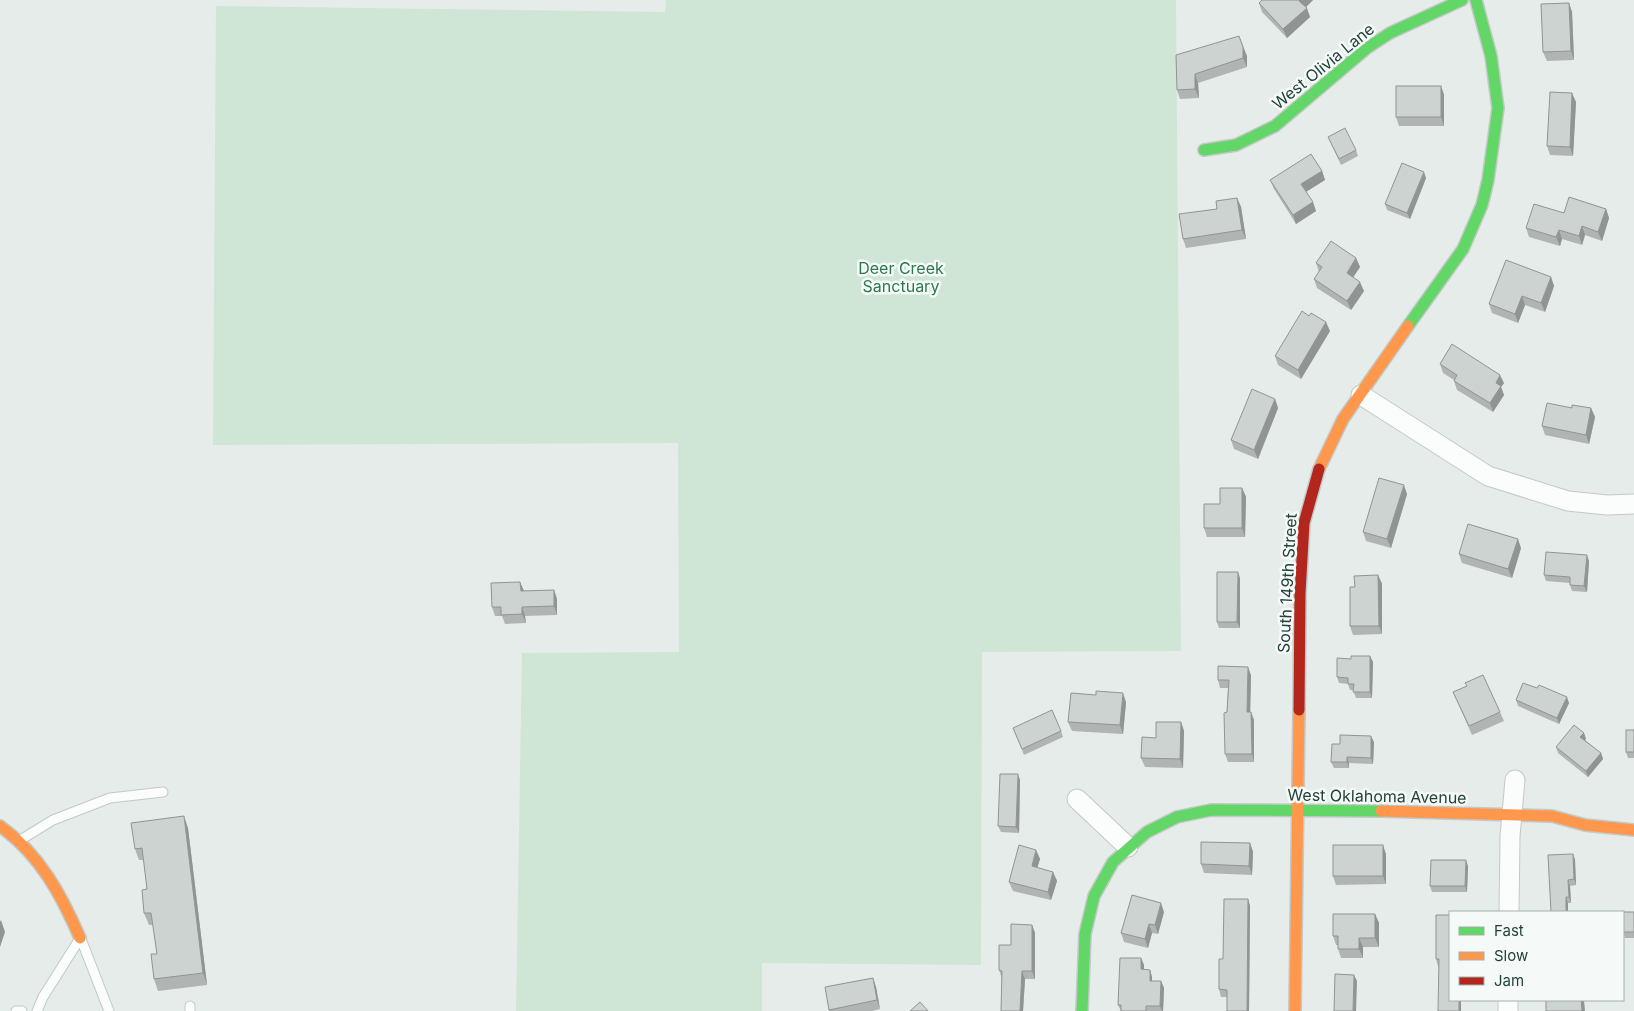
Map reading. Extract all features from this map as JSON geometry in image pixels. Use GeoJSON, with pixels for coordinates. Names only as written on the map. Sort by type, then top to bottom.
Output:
{"type":"FeatureCollection","features":[{"type":"Feature","properties":{"kind":"street","name":"West Olivia Lane"},"geometry":{"type":"LineString","coordinates":[[1204,150],[1236,145],[1275,126],[1367,48],[1398,29],[1462,0]]}},
{"type":"Feature","properties":{"kind":"street","name":"South 149th Street"},"geometry":{"type":"LineString","coordinates":[[1294,1011],[1300,592],[1304,523],[1320,466],[1343,420],[1462,249],[1482,205],[1488,180],[1498,108],[1491,56],[1476,0]]}},
{"type":"Feature","properties":{"kind":"street"},"geometry":{"type":"LineString","coordinates":[[1360,395],[1488,476],[1568,501],[1607,505],[1634,504]]}},
{"type":"Feature","properties":{"kind":"street"},"geometry":{"type":"LineString","coordinates":[[1509,911],[1515,780]]}},
{"type":"Feature","properties":{"kind":"street"},"geometry":{"type":"LineString","coordinates":[[1077,799],[1128,848]]}},
{"type":"Feature","properties":{"kind":"street","name":"West Oklahoma Avenue"},"geometry":{"type":"LineString","coordinates":[[1082,1011],[1085,923],[1102,880],[1113,862],[1128,848],[1155,828],[1189,814],[1205,811],[1297,811],[1512,814],[1552,816],[1585,825],[1634,830]]}},
{"type":"Feature","properties":{"kind":"street"},"geometry":{"type":"LineString","coordinates":[[0,826],[20,840],[30,850],[51,878],[64,900],[80,938]]}},
{"type":"Feature","properties":{"kind":"lane"},"geometry":{"type":"LineString","coordinates":[[20,840],[54,820],[110,798],[163,792]]}},
{"type":"Feature","properties":{"kind":"lane"},"geometry":{"type":"LineString","coordinates":[[36,1011],[43,996],[80,938]]}},
{"type":"Feature","properties":{"kind":"lane"},"geometry":{"type":"LineString","coordinates":[[80,938],[109,1011]]}},
{"type":"Feature","properties":{"kind":"lane"},"geometry":{"type":"LineString","coordinates":[[16,1011],[22,1011]]}},
{"type":"Feature","properties":{"kind":"green space","name":"Deer Creek Sanctuary"},"geometry":{"type":"Polygon","coordinates":[[[666,0],[1176,0],[1181,651],[982,652],[981,965],[762,963],[762,1011],[516,1011],[522,653],[679,652],[678,443],[213,445],[216,6],[665,12],[666,0]]]}},
{"type":"Feature","properties":{"kind":"building"},"geometry":{"type":"Polygon","coordinates":[[[1262,0],[1300,0],[1307,8],[1283,29],[1259,3],[1262,0]]]}},
{"type":"Feature","properties":{"kind":"building"},"geometry":{"type":"Polygon","coordinates":[[[1569,3],[1571,51],[1543,52],[1541,4],[1569,3]]]}},
{"type":"Feature","properties":{"kind":"building"},"geometry":{"type":"Polygon","coordinates":[[[1239,36],[1243,47],[1243,58],[1195,74],[1195,89],[1177,90],[1176,55],[1239,36]]]}},
{"type":"Feature","properties":{"kind":"building"},"geometry":{"type":"Polygon","coordinates":[[[1396,86],[1441,86],[1441,117],[1396,117],[1396,86]]]}},
{"type":"Feature","properties":{"kind":"building"},"geometry":{"type":"Polygon","coordinates":[[[1550,92],[1572,93],[1570,147],[1547,146],[1550,92]]]}},
{"type":"Feature","properties":{"kind":"building"},"geometry":{"type":"Polygon","coordinates":[[[1345,128],[1356,150],[1339,159],[1328,137],[1345,128]]]}},
{"type":"Feature","properties":{"kind":"building"},"geometry":{"type":"Polygon","coordinates":[[[1311,154],[1322,171],[1301,184],[1313,202],[1293,215],[1270,180],[1311,154]]]}},
{"type":"Feature","properties":{"kind":"building"},"geometry":{"type":"Polygon","coordinates":[[[1402,163],[1424,172],[1407,213],[1385,204],[1402,163]]]}},
{"type":"Feature","properties":{"kind":"building"},"geometry":{"type":"Polygon","coordinates":[[[1569,197],[1606,209],[1598,232],[1582,226],[1579,236],[1559,230],[1556,237],[1526,228],[1534,204],[1564,213],[1569,197]]]}},
{"type":"Feature","properties":{"kind":"building"},"geometry":{"type":"Polygon","coordinates":[[[1237,198],[1242,230],[1183,239],[1179,214],[1217,209],[1216,201],[1237,198]]]}},
{"type":"Feature","properties":{"kind":"building"},"geometry":{"type":"Polygon","coordinates":[[[1331,241],[1356,258],[1347,273],[1360,282],[1347,301],[1314,279],[1322,267],[1316,263],[1331,241]]]}},
{"type":"Feature","properties":{"kind":"building"},"geometry":{"type":"Polygon","coordinates":[[[1506,260],[1551,277],[1541,303],[1522,296],[1515,314],[1489,304],[1506,260]]]}},
{"type":"Feature","properties":{"kind":"building"},"geometry":{"type":"Polygon","coordinates":[[[1302,311],[1309,316],[1311,313],[1326,322],[1298,370],[1275,356],[1302,311]]]}},
{"type":"Feature","properties":{"kind":"building"},"geometry":{"type":"Polygon","coordinates":[[[1452,344],[1500,375],[1496,383],[1501,386],[1490,403],[1454,381],[1457,375],[1440,364],[1452,344]]]}},
{"type":"Feature","properties":{"kind":"building"},"geometry":{"type":"Polygon","coordinates":[[[1252,389],[1275,399],[1254,450],[1231,440],[1252,389]]]}},
{"type":"Feature","properties":{"kind":"building"},"geometry":{"type":"Polygon","coordinates":[[[1547,403],[1572,408],[1572,405],[1591,408],[1586,435],[1542,426],[1547,403]]]}},
{"type":"Feature","properties":{"kind":"building"},"geometry":{"type":"Polygon","coordinates":[[[1379,478],[1404,485],[1387,539],[1363,532],[1379,478]]]}},
{"type":"Feature","properties":{"kind":"building"},"geometry":{"type":"Polygon","coordinates":[[[1220,488],[1242,488],[1242,528],[1204,528],[1204,504],[1220,504],[1220,488]]]}},
{"type":"Feature","properties":{"kind":"building"},"geometry":{"type":"Polygon","coordinates":[[[1468,524],[1518,539],[1508,569],[1459,554],[1468,524]]]}},
{"type":"Feature","properties":{"kind":"building"},"geometry":{"type":"Polygon","coordinates":[[[1546,552],[1587,555],[1584,586],[1570,585],[1570,577],[1544,575],[1546,552]]]}},
{"type":"Feature","properties":{"kind":"building"},"geometry":{"type":"Polygon","coordinates":[[[1217,572],[1238,572],[1237,622],[1217,622],[1217,572]]]}},
{"type":"Feature","properties":{"kind":"building"},"geometry":{"type":"Polygon","coordinates":[[[1378,575],[1379,626],[1350,626],[1350,587],[1355,587],[1354,576],[1378,575]]]}},
{"type":"Feature","properties":{"kind":"building"},"geometry":{"type":"Polygon","coordinates":[[[520,582],[521,591],[554,590],[554,606],[522,607],[522,614],[501,615],[501,607],[492,607],[491,583],[520,582]]]}},
{"type":"Feature","properties":{"kind":"building"},"geometry":{"type":"Polygon","coordinates":[[[1351,656],[1370,656],[1370,692],[1353,692],[1354,684],[1348,684],[1348,678],[1337,677],[1337,658],[1351,659],[1351,656]]]}},
{"type":"Feature","properties":{"kind":"building"},"geometry":{"type":"Polygon","coordinates":[[[1218,666],[1248,667],[1247,712],[1251,712],[1252,754],[1225,754],[1224,713],[1227,712],[1229,680],[1218,680],[1218,666]]]}},
{"type":"Feature","properties":{"kind":"building"},"geometry":{"type":"Polygon","coordinates":[[[1483,675],[1500,712],[1469,726],[1453,692],[1467,686],[1465,683],[1483,675]]]}},
{"type":"Feature","properties":{"kind":"building"},"geometry":{"type":"Polygon","coordinates":[[[1523,683],[1537,688],[1539,685],[1567,697],[1557,718],[1516,700],[1523,683]]]}},
{"type":"Feature","properties":{"kind":"building"},"geometry":{"type":"Polygon","coordinates":[[[1096,691],[1123,693],[1120,725],[1068,722],[1071,693],[1096,695],[1096,691]]]}},
{"type":"Feature","properties":{"kind":"building"},"geometry":{"type":"Polygon","coordinates":[[[1052,710],[1061,731],[1022,749],[1013,728],[1052,710]]]}},
{"type":"Feature","properties":{"kind":"building"},"geometry":{"type":"Polygon","coordinates":[[[1156,722],[1181,722],[1180,759],[1141,758],[1142,737],[1156,738],[1156,722]]]}},
{"type":"Feature","properties":{"kind":"building"},"geometry":{"type":"Polygon","coordinates":[[[1574,725],[1584,733],[1580,737],[1601,753],[1586,771],[1556,747],[1574,725]]]}},
{"type":"Feature","properties":{"kind":"building"},"geometry":{"type":"Polygon","coordinates":[[[1626,730],[1634,730],[1634,752],[1626,752],[1626,730]]]}},
{"type":"Feature","properties":{"kind":"building"},"geometry":{"type":"Polygon","coordinates":[[[1340,735],[1371,736],[1371,758],[1347,757],[1347,762],[1331,762],[1332,744],[1340,744],[1340,735]]]}},
{"type":"Feature","properties":{"kind":"building"},"geometry":{"type":"Polygon","coordinates":[[[1000,774],[1018,774],[1016,827],[998,826],[1000,774]]]}},
{"type":"Feature","properties":{"kind":"building"},"geometry":{"type":"Polygon","coordinates":[[[184,816],[203,973],[154,979],[151,954],[157,954],[151,913],[144,913],[142,890],[147,889],[142,848],[135,849],[131,823],[184,816]]]}},
{"type":"Feature","properties":{"kind":"building"},"geometry":{"type":"Polygon","coordinates":[[[1201,842],[1250,843],[1249,866],[1201,864],[1201,842]]]}},
{"type":"Feature","properties":{"kind":"building"},"geometry":{"type":"Polygon","coordinates":[[[1019,845],[1036,850],[1032,866],[1053,872],[1048,892],[1009,882],[1019,845]]]}},
{"type":"Feature","properties":{"kind":"building"},"geometry":{"type":"Polygon","coordinates":[[[1333,845],[1383,845],[1383,876],[1333,876],[1333,845]]]}},
{"type":"Feature","properties":{"kind":"building"},"geometry":{"type":"Polygon","coordinates":[[[1573,854],[1574,879],[1568,880],[1569,897],[1566,897],[1566,911],[1551,911],[1548,855],[1573,854]]]}},
{"type":"Feature","properties":{"kind":"building"},"geometry":{"type":"Polygon","coordinates":[[[1431,860],[1466,860],[1465,886],[1430,886],[1431,860]]]}},
{"type":"Feature","properties":{"kind":"building"},"geometry":{"type":"Polygon","coordinates":[[[1132,895],[1161,903],[1155,925],[1149,924],[1145,939],[1121,933],[1132,895]]]}},
{"type":"Feature","properties":{"kind":"building"},"geometry":{"type":"Polygon","coordinates":[[[1224,899],[1248,899],[1247,1011],[1227,1011],[1227,990],[1219,989],[1219,959],[1223,959],[1224,899]]]}},
{"type":"Feature","properties":{"kind":"building"},"geometry":{"type":"Polygon","coordinates":[[[1624,912],[1634,912],[1634,932],[1624,932],[1624,912]]]}},
{"type":"Feature","properties":{"kind":"building"},"geometry":{"type":"Polygon","coordinates":[[[1333,914],[1375,914],[1375,938],[1359,938],[1359,949],[1338,949],[1338,936],[1333,936],[1333,914]]]}},
{"type":"Feature","properties":{"kind":"building"},"geometry":{"type":"Polygon","coordinates":[[[1436,915],[1449,915],[1449,1001],[1459,1001],[1459,1011],[1438,1011],[1439,959],[1436,959],[1436,915]]]}},
{"type":"Feature","properties":{"kind":"building"},"geometry":{"type":"Polygon","coordinates":[[[1011,924],[1032,925],[1032,971],[1022,971],[1020,1011],[1001,1011],[1002,971],[999,970],[999,945],[1011,945],[1011,924]]]}},
{"type":"Feature","properties":{"kind":"building"},"geometry":{"type":"Polygon","coordinates":[[[1120,958],[1141,958],[1141,969],[1150,970],[1150,981],[1161,981],[1160,1006],[1146,1006],[1146,1011],[1121,1011],[1121,1005],[1118,1005],[1120,958]]]}},
{"type":"Feature","properties":{"kind":"building"},"geometry":{"type":"Polygon","coordinates":[[[1335,974],[1354,975],[1353,1011],[1334,1011],[1335,974]]]}},
{"type":"Feature","properties":{"kind":"building"},"geometry":{"type":"Polygon","coordinates":[[[873,978],[877,1000],[829,1010],[825,987],[873,978]]]}},
{"type":"Feature","properties":{"kind":"building"},"geometry":{"type":"Polygon","coordinates":[[[1546,1001],[1581,1001],[1582,1011],[1546,1011],[1546,1001]]]}},
{"type":"Feature","properties":{"kind":"building"},"geometry":{"type":"Polygon","coordinates":[[[920,1002],[928,1011],[910,1011],[920,1002]]]}},
{"type":"Feature","properties":{"kind":"traffic: fast"},"geometry":{"type":"LineString","coordinates":[[1204,150],[1236,145],[1275,126],[1367,48],[1390,33],[1462,0]]}},
{"type":"Feature","properties":{"kind":"traffic: fast"},"geometry":{"type":"LineString","coordinates":[[1408,326],[1463,249],[1482,205],[1488,180],[1498,108],[1491,56],[1476,0]]}},
{"type":"Feature","properties":{"kind":"traffic: fast"},"geometry":{"type":"LineString","coordinates":[[1082,1011],[1085,934],[1094,896],[1113,862],[1147,832],[1177,817],[1211,810],[1381,811]]}},
{"type":"Feature","properties":{"kind":"traffic: slow"},"geometry":{"type":"LineString","coordinates":[[1319,469],[1343,419],[1408,326]]}},
{"type":"Feature","properties":{"kind":"traffic: slow"},"geometry":{"type":"LineString","coordinates":[[1295,1011],[1299,710]]}},
{"type":"Feature","properties":{"kind":"traffic: slow"},"geometry":{"type":"LineString","coordinates":[[1381,811],[1552,816],[1585,825],[1634,830]]}},
{"type":"Feature","properties":{"kind":"traffic: slow"},"geometry":{"type":"LineString","coordinates":[[0,826],[27,850],[48,876],[80,938]]}},
{"type":"Feature","properties":{"kind":"traffic: jam"},"geometry":{"type":"LineString","coordinates":[[1299,710],[1300,593],[1304,523],[1319,469]]}}]}
